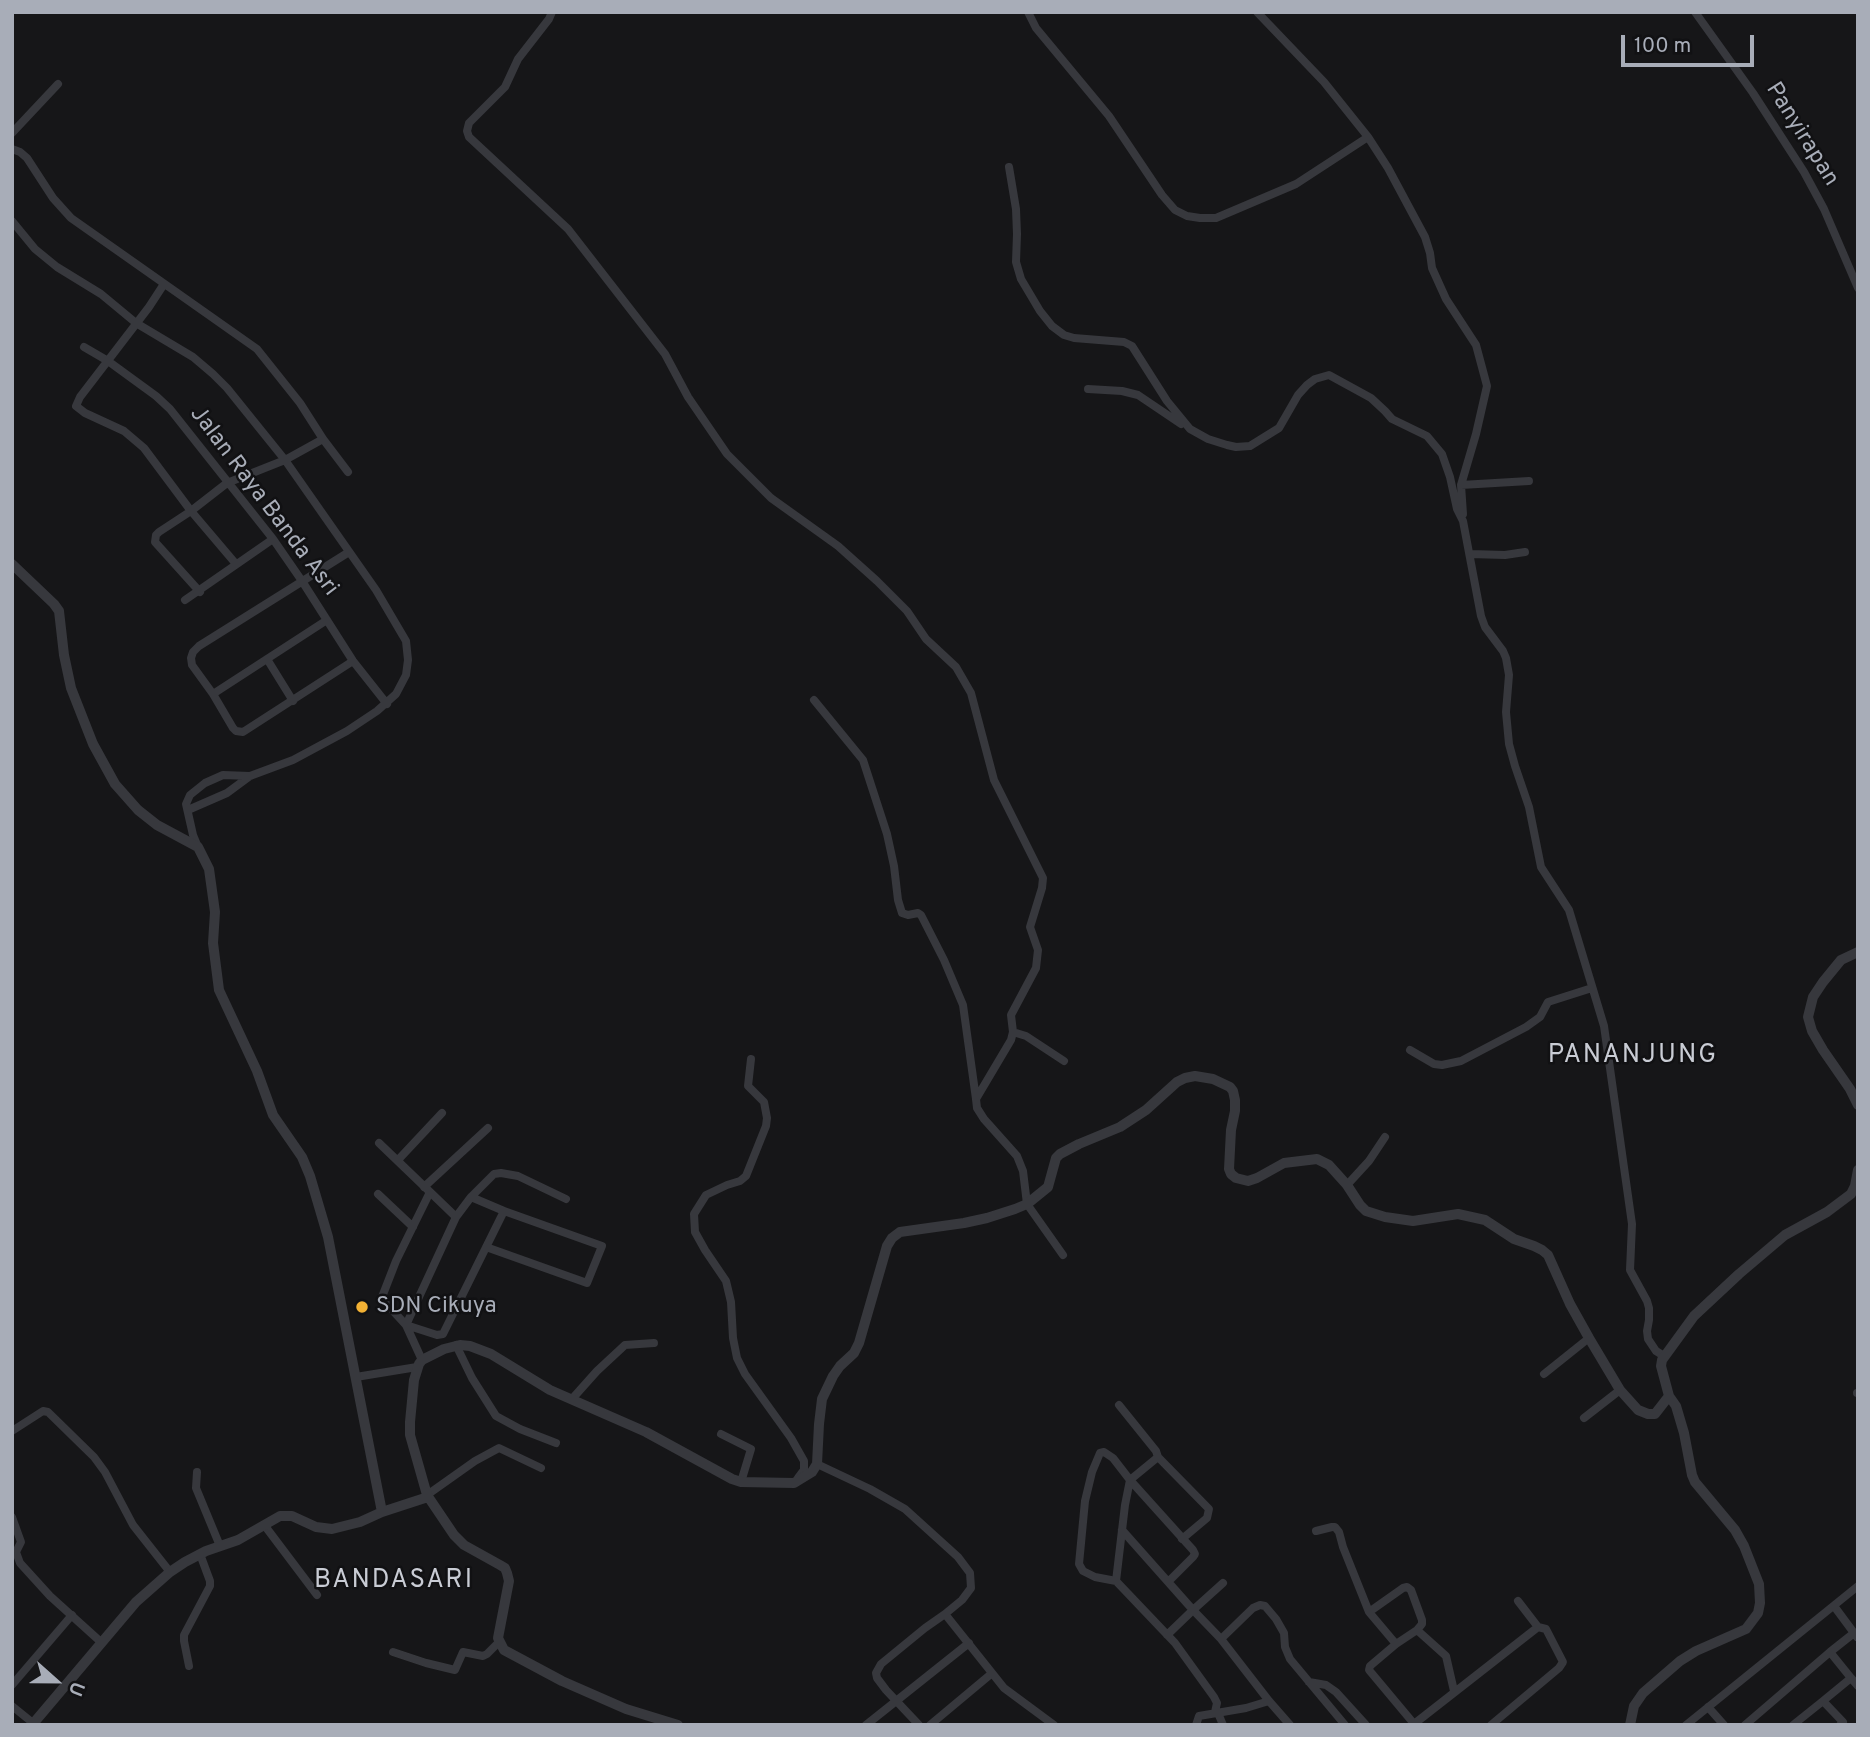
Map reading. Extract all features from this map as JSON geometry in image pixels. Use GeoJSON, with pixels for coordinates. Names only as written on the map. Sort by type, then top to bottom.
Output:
{"type":"FeatureCollection","features":[{"type":"Feature","properties":{"kind":"street"},"geometry":{"type":"LineString","coordinates":[[552,12],[550,19],[518,59],[505,87],[468,123],[469,137],[568,229],[665,354],[688,397],[727,454],[771,498],[838,545],[877,581],[907,611],[926,639],[956,667],[970,690],[995,780],[1042,878],[1042,888],[1030,927],[1037,943],[1037,968],[1011,1015],[1013,1032],[1008,1044],[976,1099]]}},
{"type":"Feature","properties":{"kind":"street"},"geometry":{"type":"LineString","coordinates":[[1028,12],[1036,28],[1110,116],[1162,195],[1175,210],[1187,216],[1216,218],[1296,184],[1368,138]]}},
{"type":"Feature","properties":{"kind":"street"},"geometry":{"type":"LineString","coordinates":[[1258,12],[1324,82],[1388,167],[1424,237],[1432,268],[1446,299],[1472,337],[1480,357],[1487,386],[1461,485],[1463,521],[1481,616],[1485,627],[1506,658],[1509,744],[1529,807],[1541,867],[1569,910],[1604,1026],[1632,1224],[1630,1270],[1649,1308],[1648,1339],[1656,1351],[1664,1356]]}},
{"type":"Feature","properties":{"kind":"street","name":"Panyirapan"},"geometry":{"type":"LineString","coordinates":[[1695,12],[1753,93],[1804,172],[1824,209],[1858,288]]}},
{"type":"Feature","properties":{"kind":"street"},"geometry":{"type":"LineString","coordinates":[[12,133],[58,84]]}},
{"type":"Feature","properties":{"kind":"street"},"geometry":{"type":"LineString","coordinates":[[12,149],[27,158],[53,198],[71,218],[257,349],[300,403],[348,472]]}},
{"type":"Feature","properties":{"kind":"street"},"geometry":{"type":"LineString","coordinates":[[1010,167],[1016,209],[1016,262],[1021,279],[1040,311],[1052,326],[1064,335],[1132,345],[1167,401],[1190,429]]}},
{"type":"Feature","properties":{"kind":"street"},"geometry":{"type":"LineString","coordinates":[[12,221],[35,249],[57,267],[101,294],[136,323],[193,357],[214,374],[285,460],[376,590],[406,641],[406,676],[387,704],[347,731],[293,760],[250,776],[227,793],[188,810]]}},
{"type":"Feature","properties":{"kind":"street"},"geometry":{"type":"LineString","coordinates":[[164,284],[76,406],[124,430],[144,448],[191,511],[236,564]]}},
{"type":"Feature","properties":{"kind":"street","name":"Jalan Raya Banda Asri"},"geometry":{"type":"LineString","coordinates":[[84,347],[156,396],[170,410],[273,539],[353,661],[387,704]]}},
{"type":"Feature","properties":{"kind":"street"},"geometry":{"type":"LineString","coordinates":[[1088,389],[1138,395],[1208,439],[1236,447],[1250,446],[1279,428],[1307,385],[1315,379],[1329,375],[1371,398],[1392,419],[1420,431],[1434,442],[1447,466],[1457,509],[1463,521]]}},
{"type":"Feature","properties":{"kind":"street"},"geometry":{"type":"LineString","coordinates":[[200,592],[155,542],[156,535],[227,483],[285,460],[323,439]]}},
{"type":"Feature","properties":{"kind":"street"},"geometry":{"type":"LineString","coordinates":[[1461,485],[1529,481]]}},
{"type":"Feature","properties":{"kind":"street"},"geometry":{"type":"LineString","coordinates":[[185,600],[273,539]]}},
{"type":"Feature","properties":{"kind":"street"},"geometry":{"type":"LineString","coordinates":[[349,552],[199,646],[191,658],[192,665],[214,694],[233,728],[240,732],[246,732],[353,661]]}},
{"type":"Feature","properties":{"kind":"street"},"geometry":{"type":"LineString","coordinates":[[1470,554],[1505,555],[1525,552]]}},
{"type":"Feature","properties":{"kind":"street"},"geometry":{"type":"LineString","coordinates":[[12,564],[59,611],[71,688],[93,744],[115,784],[138,810],[157,825],[198,847]]}},
{"type":"Feature","properties":{"kind":"street"},"geometry":{"type":"LineString","coordinates":[[214,694],[327,620]]}},
{"type":"Feature","properties":{"kind":"street"},"geometry":{"type":"LineString","coordinates":[[267,659],[293,701]]}},
{"type":"Feature","properties":{"kind":"street"},"geometry":{"type":"LineString","coordinates":[[814,700],[863,760],[887,834],[901,913],[921,915],[963,1005],[977,1108],[1017,1156],[1023,1171],[1027,1204],[1063,1255]]}},
{"type":"Feature","properties":{"kind":"street"},"geometry":{"type":"LineString","coordinates":[[250,776],[223,775],[205,783],[190,795],[186,804],[193,835],[209,869],[215,912],[213,943],[219,990],[257,1071],[273,1115],[302,1157],[310,1176],[328,1237],[382,1512]]}},
{"type":"Feature","properties":{"kind":"street"},"geometry":{"type":"LineString","coordinates":[[1858,952],[1841,960],[1823,982],[1813,997],[1808,1017],[1822,1050],[1858,1105]]}},
{"type":"Feature","properties":{"kind":"street"},"geometry":{"type":"LineString","coordinates":[[1410,1050],[1434,1064],[1461,1061],[1526,1027],[1540,1017],[1548,1002],[1592,988]]}},
{"type":"Feature","properties":{"kind":"street"},"geometry":{"type":"LineString","coordinates":[[1013,1032],[1026,1036],[1064,1061]]}},
{"type":"Feature","properties":{"kind":"street"},"geometry":{"type":"LineString","coordinates":[[751,1059],[748,1086],[764,1102],[766,1126],[746,1176],[706,1195],[694,1214],[695,1232],[726,1281],[737,1358],[804,1461],[804,1470],[794,1483]]}},
{"type":"Feature","properties":{"kind":"street"},"geometry":{"type":"LineString","coordinates":[[356,1377],[419,1364],[456,1345],[470,1346],[491,1354],[550,1390],[646,1432],[732,1479],[741,1482],[794,1483],[812,1472],[817,1464],[822,1399],[839,1366],[854,1353],[859,1343],[887,1246],[892,1238],[900,1232],[987,1218],[1027,1204],[1048,1186],[1056,1158],[1060,1154],[1120,1127],[1152,1106],[1177,1082],[1195,1076],[1223,1083],[1233,1091],[1235,1111],[1229,1169],[1236,1178],[1248,1181],[1284,1163],[1317,1159],[1329,1165],[1366,1211],[1413,1221],[1458,1214],[1478,1217],[1492,1223],[1514,1240],[1542,1250],[1548,1255],[1589,1338],[1620,1390],[1638,1410],[1655,1414],[1669,1396]]}},
{"type":"Feature","properties":{"kind":"street"},"geometry":{"type":"LineString","coordinates":[[398,1160],[442,1112]]}},
{"type":"Feature","properties":{"kind":"street"},"geometry":{"type":"LineString","coordinates":[[488,1128],[427,1189],[383,1297],[406,1325],[419,1364],[410,1435],[427,1496],[464,1545],[508,1573],[499,1642],[503,1650],[562,1681],[626,1709],[678,1725]]}},
{"type":"Feature","properties":{"kind":"street"},"geometry":{"type":"LineString","coordinates":[[1347,1185],[1369,1161],[1385,1136]]}},
{"type":"Feature","properties":{"kind":"street"},"geometry":{"type":"LineString","coordinates":[[379,1143],[456,1217]]}},
{"type":"Feature","properties":{"kind":"street"},"geometry":{"type":"LineString","coordinates":[[1630,1725],[1634,1706],[1643,1693],[1696,1651],[1746,1629],[1758,1613],[1760,1603],[1759,1584],[1744,1546],[1735,1530],[1695,1482],[1684,1433],[1676,1406],[1669,1396],[1661,1366],[1664,1356],[1693,1316],[1776,1242],[1827,1212],[1851,1194],[1858,1170]]}},
{"type":"Feature","properties":{"kind":"street"},"geometry":{"type":"LineString","coordinates":[[406,1325],[456,1217],[494,1174],[518,1176],[566,1199]]}},
{"type":"Feature","properties":{"kind":"street"},"geometry":{"type":"LineString","coordinates":[[378,1194],[413,1227]]}},
{"type":"Feature","properties":{"kind":"street"},"geometry":{"type":"LineString","coordinates":[[471,1197],[602,1246],[587,1283],[486,1247]]}},
{"type":"Feature","properties":{"kind":"street"},"geometry":{"type":"LineString","coordinates":[[406,1325],[437,1335],[443,1334],[504,1211]]}},
{"type":"Feature","properties":{"kind":"street"},"geometry":{"type":"LineString","coordinates":[[1544,1374],[1589,1338]]}},
{"type":"Feature","properties":{"kind":"street"},"geometry":{"type":"LineString","coordinates":[[572,1399],[625,1345],[654,1343]]}},
{"type":"Feature","properties":{"kind":"street"},"geometry":{"type":"LineString","coordinates":[[456,1345],[472,1378],[496,1416],[556,1443]]}},
{"type":"Feature","properties":{"kind":"street"},"geometry":{"type":"LineString","coordinates":[[1584,1418],[1620,1390]]}},
{"type":"Feature","properties":{"kind":"street"},"geometry":{"type":"LineString","coordinates":[[1119,1405],[1158,1457],[1209,1509],[1207,1518],[1182,1539]]}},
{"type":"Feature","properties":{"kind":"street"},"geometry":{"type":"LineString","coordinates":[[12,1431],[43,1411],[56,1419],[99,1464],[133,1525],[170,1572]]}},
{"type":"Feature","properties":{"kind":"street"},"geometry":{"type":"LineString","coordinates":[[721,1434],[751,1449],[741,1482]]}},
{"type":"Feature","properties":{"kind":"street"},"geometry":{"type":"LineString","coordinates":[[12,1706],[33,1724],[136,1602],[170,1572],[200,1553],[238,1540],[280,1516],[289,1515],[316,1527],[332,1529],[360,1522],[427,1496],[475,1461],[499,1448],[541,1468]]}},
{"type":"Feature","properties":{"kind":"street"},"geometry":{"type":"LineString","coordinates":[[1168,1582],[1193,1558],[1194,1550],[1109,1454],[1100,1453],[1085,1501],[1079,1564],[1083,1571],[1095,1577],[1116,1581],[1167,1635],[1214,1697],[1223,1725]]}},
{"type":"Feature","properties":{"kind":"street"},"geometry":{"type":"LineString","coordinates":[[1116,1581],[1130,1480],[1158,1457]]}},
{"type":"Feature","properties":{"kind":"street"},"geometry":{"type":"LineString","coordinates":[[817,1464],[905,1509],[965,1564],[972,1579],[971,1588],[962,1600],[877,1668],[877,1678],[919,1725]]}},
{"type":"Feature","properties":{"kind":"street"},"geometry":{"type":"LineString","coordinates":[[197,1472],[196,1488],[220,1546]]}},
{"type":"Feature","properties":{"kind":"street"},"geometry":{"type":"LineString","coordinates":[[12,1517],[21,1542],[16,1552],[17,1557],[50,1595],[102,1643]]}},
{"type":"Feature","properties":{"kind":"street"},"geometry":{"type":"LineString","coordinates":[[265,1526],[317,1595]]}},
{"type":"Feature","properties":{"kind":"street"},"geometry":{"type":"LineString","coordinates":[[1316,1531],[1335,1527],[1339,1532],[1369,1612],[1396,1644]]}},
{"type":"Feature","properties":{"kind":"street"},"geometry":{"type":"LineString","coordinates":[[1122,1530],[1221,1639],[1290,1725]]}},
{"type":"Feature","properties":{"kind":"street"},"geometry":{"type":"LineString","coordinates":[[189,1666],[184,1635],[210,1586],[200,1553]]}},
{"type":"Feature","properties":{"kind":"street"},"geometry":{"type":"LineString","coordinates":[[1167,1635],[1223,1583]]}},
{"type":"Feature","properties":{"kind":"street"},"geometry":{"type":"LineString","coordinates":[[1686,1725],[1858,1586]]}},
{"type":"Feature","properties":{"kind":"street"},"geometry":{"type":"LineString","coordinates":[[1369,1612],[1403,1588],[1409,1588],[1413,1592],[1422,1624],[1370,1666],[1369,1670],[1414,1724],[1538,1627]]}},
{"type":"Feature","properties":{"kind":"street"},"geometry":{"type":"LineString","coordinates":[[1491,1725],[1563,1662],[1546,1629],[1538,1627],[1518,1601]]}},
{"type":"Feature","properties":{"kind":"street"},"geometry":{"type":"LineString","coordinates":[[1221,1639],[1253,1608],[1265,1606],[1284,1633],[1285,1647],[1290,1659],[1345,1725]]}},
{"type":"Feature","properties":{"kind":"street"},"geometry":{"type":"LineString","coordinates":[[1745,1725],[1830,1652],[1856,1635],[1833,1606]]}},
{"type":"Feature","properties":{"kind":"street"},"geometry":{"type":"LineString","coordinates":[[945,1614],[1004,1688],[1054,1725]]}},
{"type":"Feature","properties":{"kind":"street"},"geometry":{"type":"LineString","coordinates":[[12,1685],[72,1615]]}},
{"type":"Feature","properties":{"kind":"street"},"geometry":{"type":"LineString","coordinates":[[1417,1630],[1446,1656],[1454,1691]]}},
{"type":"Feature","properties":{"kind":"street"},"geometry":{"type":"LineString","coordinates":[[393,1652],[455,1670],[463,1652],[483,1656],[499,1642]]}},
{"type":"Feature","properties":{"kind":"street"},"geometry":{"type":"LineString","coordinates":[[866,1725],[969,1643]]}},
{"type":"Feature","properties":{"kind":"street"},"geometry":{"type":"LineString","coordinates":[[1830,1652],[1858,1686]]}},
{"type":"Feature","properties":{"kind":"street"},"geometry":{"type":"LineString","coordinates":[[930,1725],[991,1674]]}},
{"type":"Feature","properties":{"kind":"street"},"geometry":{"type":"LineString","coordinates":[[1793,1725],[1850,1678]]}},
{"type":"Feature","properties":{"kind":"street"},"geometry":{"type":"LineString","coordinates":[[1309,1682],[1326,1685],[1336,1692],[1366,1725]]}},
{"type":"Feature","properties":{"kind":"street"},"geometry":{"type":"LineString","coordinates":[[1195,1725],[1199,1716],[1269,1701]]}},
{"type":"Feature","properties":{"kind":"street"},"geometry":{"type":"LineString","coordinates":[[1822,1701],[1843,1724]]}},
{"type":"Feature","properties":{"kind":"street"},"geometry":{"type":"LineString","coordinates":[[1708,1707],[1724,1725]]}},
{"type":"Feature","properties":{"kind":"place","name":"SDN Cikuya"},"geometry":{"type":"Point","coordinates":[362,1307]}},
{"type":"Feature","properties":{"kind":"district","name":"PANANJUNG"},"geometry":{"type":"Point","coordinates":[1633,1057]}},
{"type":"Feature","properties":{"kind":"district","name":"BANDASARI"},"geometry":{"type":"Point","coordinates":[394,1582]}}]}
